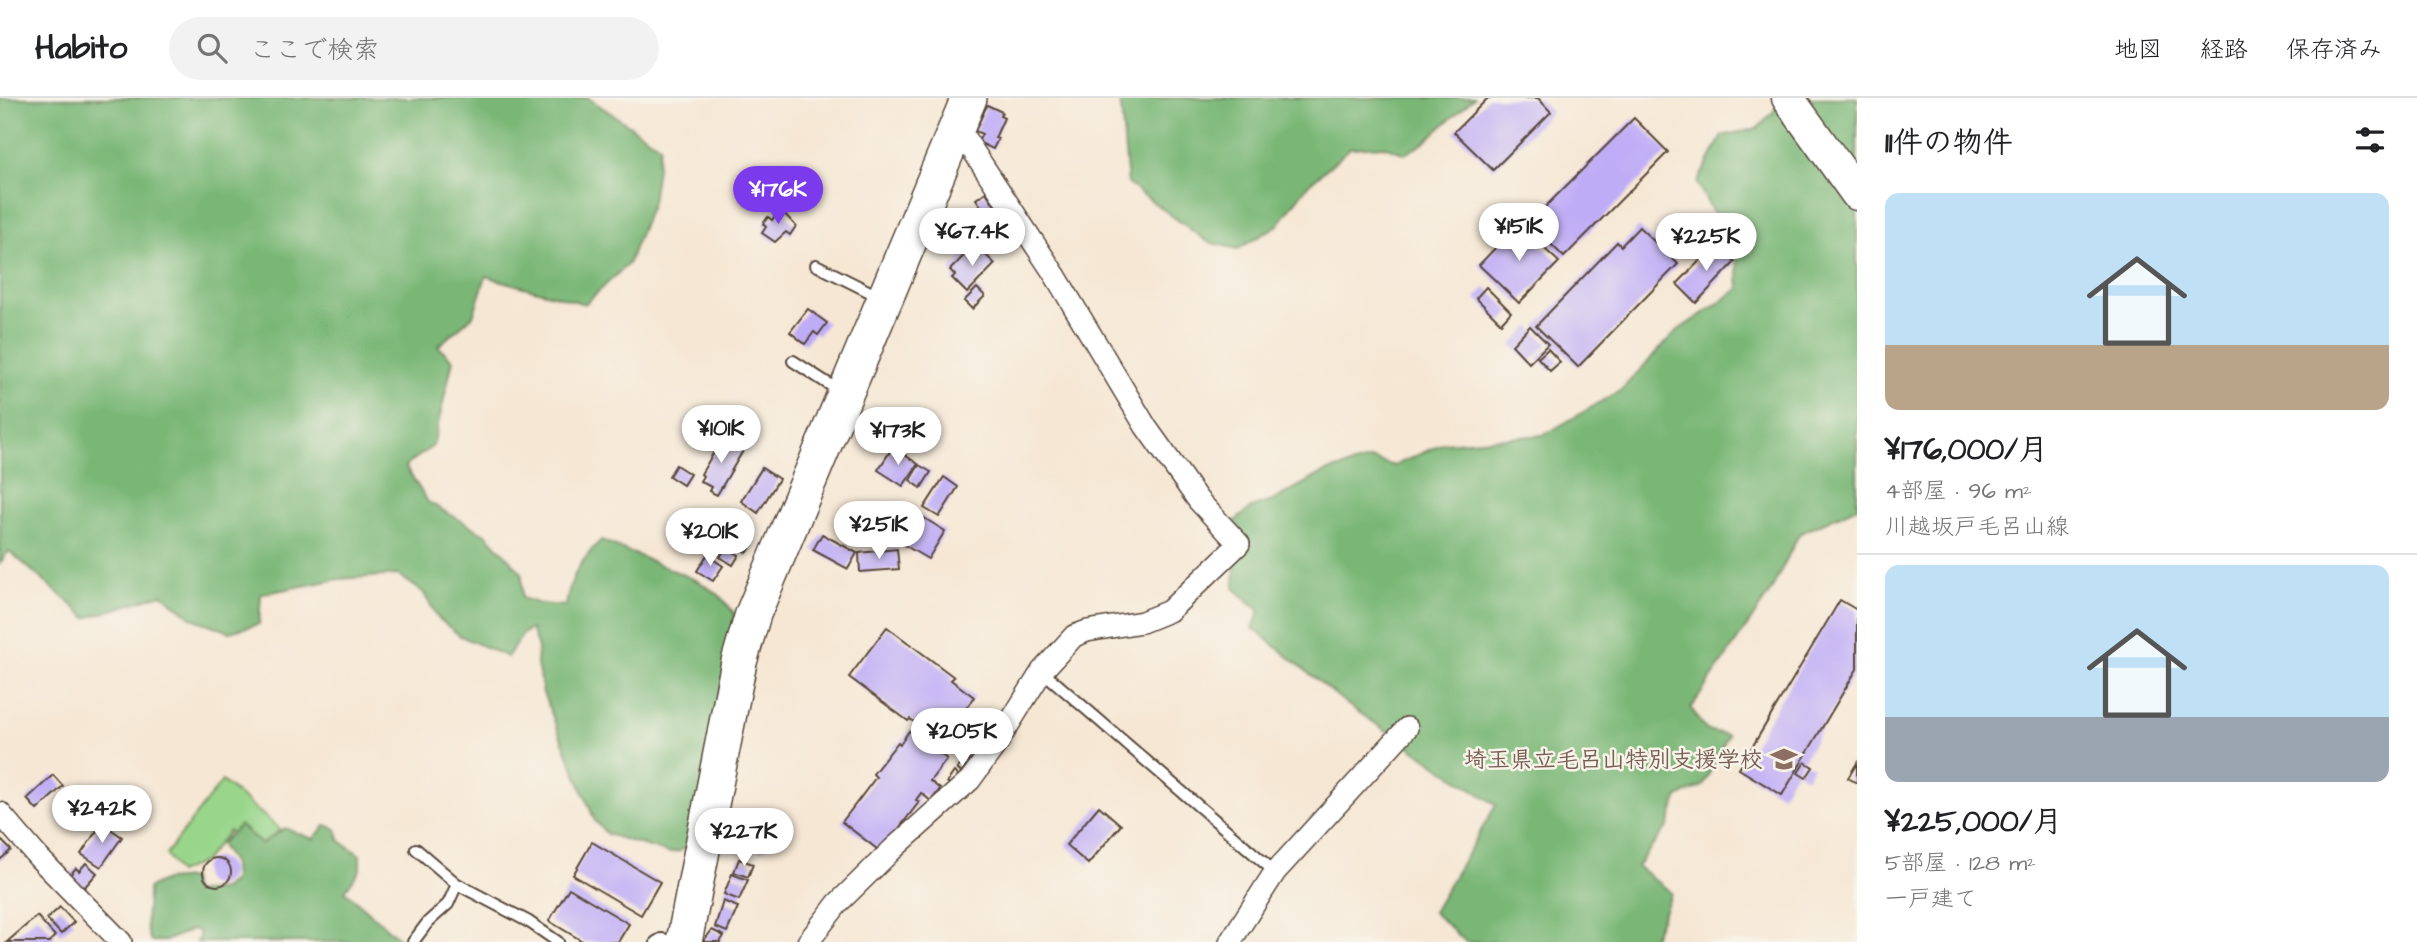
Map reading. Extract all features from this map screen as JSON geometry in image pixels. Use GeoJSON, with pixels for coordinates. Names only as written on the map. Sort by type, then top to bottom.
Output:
{"type":"FeatureCollection","features":[{"type":"Feature","properties":{"kind":"main road"},"geometry":{"type":"LineString","coordinates":[[683,942],[738,662],[753,614],[963,107]]}},
{"type":"Feature","properties":{"kind":"street"},"geometry":{"type":"LineString","coordinates":[[1788,98],[1857,194]]}},
{"type":"Feature","properties":{"kind":"street"},"geometry":{"type":"LineString","coordinates":[[808,942],[838,904],[874,867],[970,780],[997,743],[1042,671],[1074,636],[1087,631],[1142,622],[1170,611],[1239,544],[1198,500],[1146,427],[1055,275],[963,107]]}},
{"type":"Feature","properties":{"kind":"street"},"geometry":{"type":"LineString","coordinates":[[1230,942],[1275,872],[1407,728]]}},
{"type":"Feature","properties":{"kind":"street"},"geometry":{"type":"LineString","coordinates":[[0,813],[38,857],[121,942]]}},
{"type":"Feature","properties":{"kind":"lane"},"geometry":{"type":"LineString","coordinates":[[816,265],[884,299]]}},
{"type":"Feature","properties":{"kind":"lane"},"geometry":{"type":"LineString","coordinates":[[793,361],[844,394]]}},
{"type":"Feature","properties":{"kind":"lane"},"geometry":{"type":"LineString","coordinates":[[1042,671],[1275,872]]}},
{"type":"Feature","properties":{"kind":"lane"},"geometry":{"type":"LineString","coordinates":[[416,849],[457,884],[529,922],[558,942]]}},
{"type":"Feature","properties":{"kind":"lane"},"geometry":{"type":"LineString","coordinates":[[413,942],[428,922],[448,904],[457,884]]}},
{"type":"Feature","properties":{"kind":"lane"},"geometry":{"type":"LineString","coordinates":[[656,942],[661,939],[683,942]]}},
{"type":"Feature","properties":{"kind":"green space"},"geometry":{"type":"Polygon","coordinates":[[[0,98],[588,98],[660,146],[652,202],[628,264],[585,304],[486,276],[473,316],[438,346],[453,360],[433,446],[405,466],[428,502],[487,535],[522,573],[522,598],[540,604],[566,606],[577,570],[601,540],[698,581],[719,595],[735,614],[692,843],[680,851],[669,853],[607,834],[595,821],[543,693],[537,665],[538,648],[531,629],[524,633],[507,657],[460,636],[438,618],[423,592],[398,575],[339,579],[261,594],[259,624],[230,632],[192,618],[162,594],[87,618],[9,551],[0,563],[0,98]]]}},
{"type":"Feature","properties":{"kind":"green space"},"geometry":{"type":"Polygon","coordinates":[[[1120,98],[1474,98],[1421,145],[1405,154],[1384,146],[1350,148],[1307,186],[1278,225],[1238,249],[1208,242],[1128,184],[1120,98]]]}},
{"type":"Feature","properties":{"kind":"green space"},"geometry":{"type":"Polygon","coordinates":[[[1786,98],[1857,98],[1857,507],[1799,534],[1771,591],[1691,708],[1706,730],[1728,735],[1703,786],[1678,797],[1668,826],[1637,866],[1672,893],[1651,942],[1466,942],[1433,912],[1496,805],[1348,705],[1253,628],[1260,611],[1234,588],[1235,561],[1250,545],[1235,521],[1251,508],[1272,501],[1325,472],[1372,459],[1394,466],[1444,443],[1544,435],[1621,390],[1677,331],[1739,289],[1737,257],[1697,183],[1722,136],[1758,128],[1786,98]]]}},
{"type":"Feature","properties":{"kind":"green space"},"geometry":{"type":"Polygon","coordinates":[[[222,781],[280,829],[263,849],[229,831],[203,862],[178,873],[166,854],[222,781]]]}},
{"type":"Feature","properties":{"kind":"green space"},"geometry":{"type":"Polygon","coordinates":[[[240,825],[261,844],[285,828],[313,839],[326,825],[336,829],[340,841],[360,855],[360,870],[345,891],[403,942],[197,942],[200,933],[193,929],[165,941],[151,941],[146,921],[148,888],[165,880],[191,878],[193,893],[223,889],[234,880],[233,864],[220,844],[240,825]]]}},
{"type":"Feature","properties":{"kind":"building"},"geometry":{"type":"Polygon","coordinates":[[[1488,98],[1538,98],[1551,112],[1493,170],[1454,132],[1488,98]]]}},
{"type":"Feature","properties":{"kind":"building"},"geometry":{"type":"Polygon","coordinates":[[[987,105],[1002,112],[1000,116],[1004,118],[993,149],[978,142],[982,134],[975,131],[987,105]]]}},
{"type":"Feature","properties":{"kind":"building"},"geometry":{"type":"Polygon","coordinates":[[[1634,118],[1668,152],[1564,257],[1529,223],[1634,118]]]}},
{"type":"Feature","properties":{"kind":"building"},"geometry":{"type":"Polygon","coordinates":[[[986,192],[995,206],[985,212],[976,199],[986,192]]]}},
{"type":"Feature","properties":{"kind":"building"},"geometry":{"type":"Polygon","coordinates":[[[780,209],[796,226],[790,235],[786,232],[775,242],[762,233],[766,227],[763,224],[768,217],[772,220],[780,209]]]}},
{"type":"Feature","properties":{"kind":"building"},"geometry":{"type":"Polygon","coordinates":[[[1518,224],[1559,262],[1519,303],[1479,265],[1518,224]]]}},
{"type":"Feature","properties":{"kind":"building"},"geometry":{"type":"Polygon","coordinates":[[[1639,227],[1678,264],[1578,367],[1536,326],[1617,242],[1621,246],[1639,227]]]}},
{"type":"Feature","properties":{"kind":"building"},"geometry":{"type":"Polygon","coordinates":[[[975,244],[995,264],[967,293],[952,278],[955,275],[950,270],[975,244]]]}},
{"type":"Feature","properties":{"kind":"building"},"geometry":{"type":"Polygon","coordinates":[[[1716,244],[1735,262],[1696,303],[1677,284],[1716,244]]]}},
{"type":"Feature","properties":{"kind":"building"},"geometry":{"type":"Polygon","coordinates":[[[1486,287],[1511,312],[1501,323],[1476,298],[1486,287]]]}},
{"type":"Feature","properties":{"kind":"building"},"geometry":{"type":"Polygon","coordinates":[[[977,288],[985,296],[972,309],[964,301],[977,288]]]}},
{"type":"Feature","properties":{"kind":"building"},"geometry":{"type":"Polygon","coordinates":[[[808,309],[827,323],[818,335],[814,332],[805,344],[790,332],[808,309]]]}},
{"type":"Feature","properties":{"kind":"building"},"geometry":{"type":"Polygon","coordinates":[[[1530,326],[1548,344],[1529,363],[1512,345],[1530,326]]]}},
{"type":"Feature","properties":{"kind":"building"},"geometry":{"type":"Polygon","coordinates":[[[1548,349],[1560,362],[1550,371],[1538,358],[1548,349]]]}},
{"type":"Feature","properties":{"kind":"building"},"geometry":{"type":"Polygon","coordinates":[[[723,437],[744,449],[717,495],[709,491],[711,487],[700,481],[703,476],[701,474],[723,437]]]}},
{"type":"Feature","properties":{"kind":"building"},"geometry":{"type":"Polygon","coordinates":[[[893,447],[918,464],[903,486],[878,470],[893,447]]]}},
{"type":"Feature","properties":{"kind":"building"},"geometry":{"type":"Polygon","coordinates":[[[676,465],[690,474],[683,485],[669,476],[676,465]]]}},
{"type":"Feature","properties":{"kind":"building"},"geometry":{"type":"Polygon","coordinates":[[[919,465],[931,472],[921,488],[910,480],[919,465]]]}},
{"type":"Feature","properties":{"kind":"building"},"geometry":{"type":"Polygon","coordinates":[[[762,468],[779,479],[758,513],[741,501],[762,468]]]}},
{"type":"Feature","properties":{"kind":"building"},"geometry":{"type":"Polygon","coordinates":[[[944,477],[958,487],[939,517],[924,508],[944,477]]]}},
{"type":"Feature","properties":{"kind":"building"},"geometry":{"type":"Polygon","coordinates":[[[921,516],[945,531],[928,559],[904,545],[921,516]]]}},
{"type":"Feature","properties":{"kind":"building"},"geometry":{"type":"Polygon","coordinates":[[[738,530],[755,541],[747,553],[730,542],[738,530]]]}},
{"type":"Feature","properties":{"kind":"building"},"geometry":{"type":"Polygon","coordinates":[[[822,534],[857,553],[848,569],[813,550],[822,534]]]}},
{"type":"Feature","properties":{"kind":"building"},"geometry":{"type":"Polygon","coordinates":[[[726,547],[739,555],[733,565],[720,557],[726,547]]]}},
{"type":"Feature","properties":{"kind":"building"},"geometry":{"type":"Polygon","coordinates":[[[897,549],[899,569],[860,572],[859,553],[897,549]]]}},
{"type":"Feature","properties":{"kind":"building"},"geometry":{"type":"Polygon","coordinates":[[[707,555],[723,566],[713,581],[697,571],[707,555]]]}},
{"type":"Feature","properties":{"kind":"building"},"geometry":{"type":"Polygon","coordinates":[[[1840,600],[1857,610],[1857,669],[1782,795],[1739,769],[1840,600]]]}},
{"type":"Feature","properties":{"kind":"building"},"geometry":{"type":"Polygon","coordinates":[[[887,627],[954,677],[951,680],[974,697],[936,751],[947,759],[930,781],[940,789],[931,801],[921,793],[916,800],[919,802],[881,852],[842,822],[876,777],[873,774],[898,742],[900,744],[909,731],[913,733],[919,725],[910,719],[908,721],[849,677],[887,627]]]}},
{"type":"Feature","properties":{"kind":"building"},"geometry":{"type":"Polygon","coordinates":[[[989,709],[1006,721],[996,734],[980,721],[989,709]]]}},
{"type":"Feature","properties":{"kind":"building"},"geometry":{"type":"Polygon","coordinates":[[[984,731],[994,738],[975,765],[965,757],[984,731]]]}},
{"type":"Feature","properties":{"kind":"building"},"geometry":{"type":"Polygon","coordinates":[[[1805,762],[1813,767],[1806,778],[1798,773],[1805,762]]]}},
{"type":"Feature","properties":{"kind":"building"},"geometry":{"type":"Polygon","coordinates":[[[962,763],[968,768],[963,774],[957,769],[962,763]]]}},
{"type":"Feature","properties":{"kind":"building"},"geometry":{"type":"Polygon","coordinates":[[[1857,763],[1857,783],[1848,778],[1857,763]]]}},
{"type":"Feature","properties":{"kind":"building"},"geometry":{"type":"Polygon","coordinates":[[[954,772],[959,776],[952,786],[947,782],[954,772]]]}},
{"type":"Feature","properties":{"kind":"building"},"geometry":{"type":"Polygon","coordinates":[[[53,775],[63,786],[37,810],[27,799],[53,775]]]}},
{"type":"Feature","properties":{"kind":"building"},"geometry":{"type":"Polygon","coordinates":[[[1099,806],[1121,825],[1088,864],[1066,845],[1099,806]]]}},
{"type":"Feature","properties":{"kind":"building"},"geometry":{"type":"Polygon","coordinates":[[[748,821],[771,830],[762,851],[740,843],[748,821]]]}},
{"type":"Feature","properties":{"kind":"building"},"geometry":{"type":"Polygon","coordinates":[[[102,823],[122,837],[101,867],[81,854],[102,823]]]}},
{"type":"Feature","properties":{"kind":"building"},"geometry":{"type":"Polygon","coordinates":[[[2,841],[11,850],[0,860],[0,843],[2,841]]]}},
{"type":"Feature","properties":{"kind":"building"},"geometry":{"type":"Polygon","coordinates":[[[592,842],[660,882],[641,915],[573,875],[592,842]]]}},
{"type":"Feature","properties":{"kind":"building"},"geometry":{"type":"Polygon","coordinates":[[[217,858],[227,862],[231,872],[227,882],[217,886],[207,882],[203,872],[207,862],[217,858]]]}},
{"type":"Feature","properties":{"kind":"building"},"geometry":{"type":"Polygon","coordinates":[[[739,859],[753,864],[748,877],[734,872],[739,859]]]}},
{"type":"Feature","properties":{"kind":"building"},"geometry":{"type":"Polygon","coordinates":[[[86,863],[97,873],[83,889],[69,876],[76,868],[79,871],[86,863]]]}},
{"type":"Feature","properties":{"kind":"building"},"geometry":{"type":"Polygon","coordinates":[[[732,874],[748,880],[739,900],[724,894],[732,874]]]}},
{"type":"Feature","properties":{"kind":"building"},"geometry":{"type":"Polygon","coordinates":[[[569,888],[629,924],[618,942],[584,942],[549,921],[569,888]]]}},
{"type":"Feature","properties":{"kind":"building"},"geometry":{"type":"Polygon","coordinates":[[[723,901],[738,907],[727,932],[715,927],[723,901]]]}},
{"type":"Feature","properties":{"kind":"building"},"geometry":{"type":"Polygon","coordinates":[[[60,907],[74,922],[61,934],[47,919],[60,907]]]}},
{"type":"Feature","properties":{"kind":"building"},"geometry":{"type":"Polygon","coordinates":[[[37,916],[55,936],[49,942],[7,942],[37,916]]]}},
{"type":"Feature","properties":{"kind":"building"},"geometry":{"type":"Polygon","coordinates":[[[712,930],[724,936],[720,942],[703,942],[712,930]]]}},
{"type":"Feature","properties":{"kind":"place","name":"埼玉県立毛呂山特別支援学校"},"geometry":{"type":"Point","coordinates":[1784,759]}}]}
